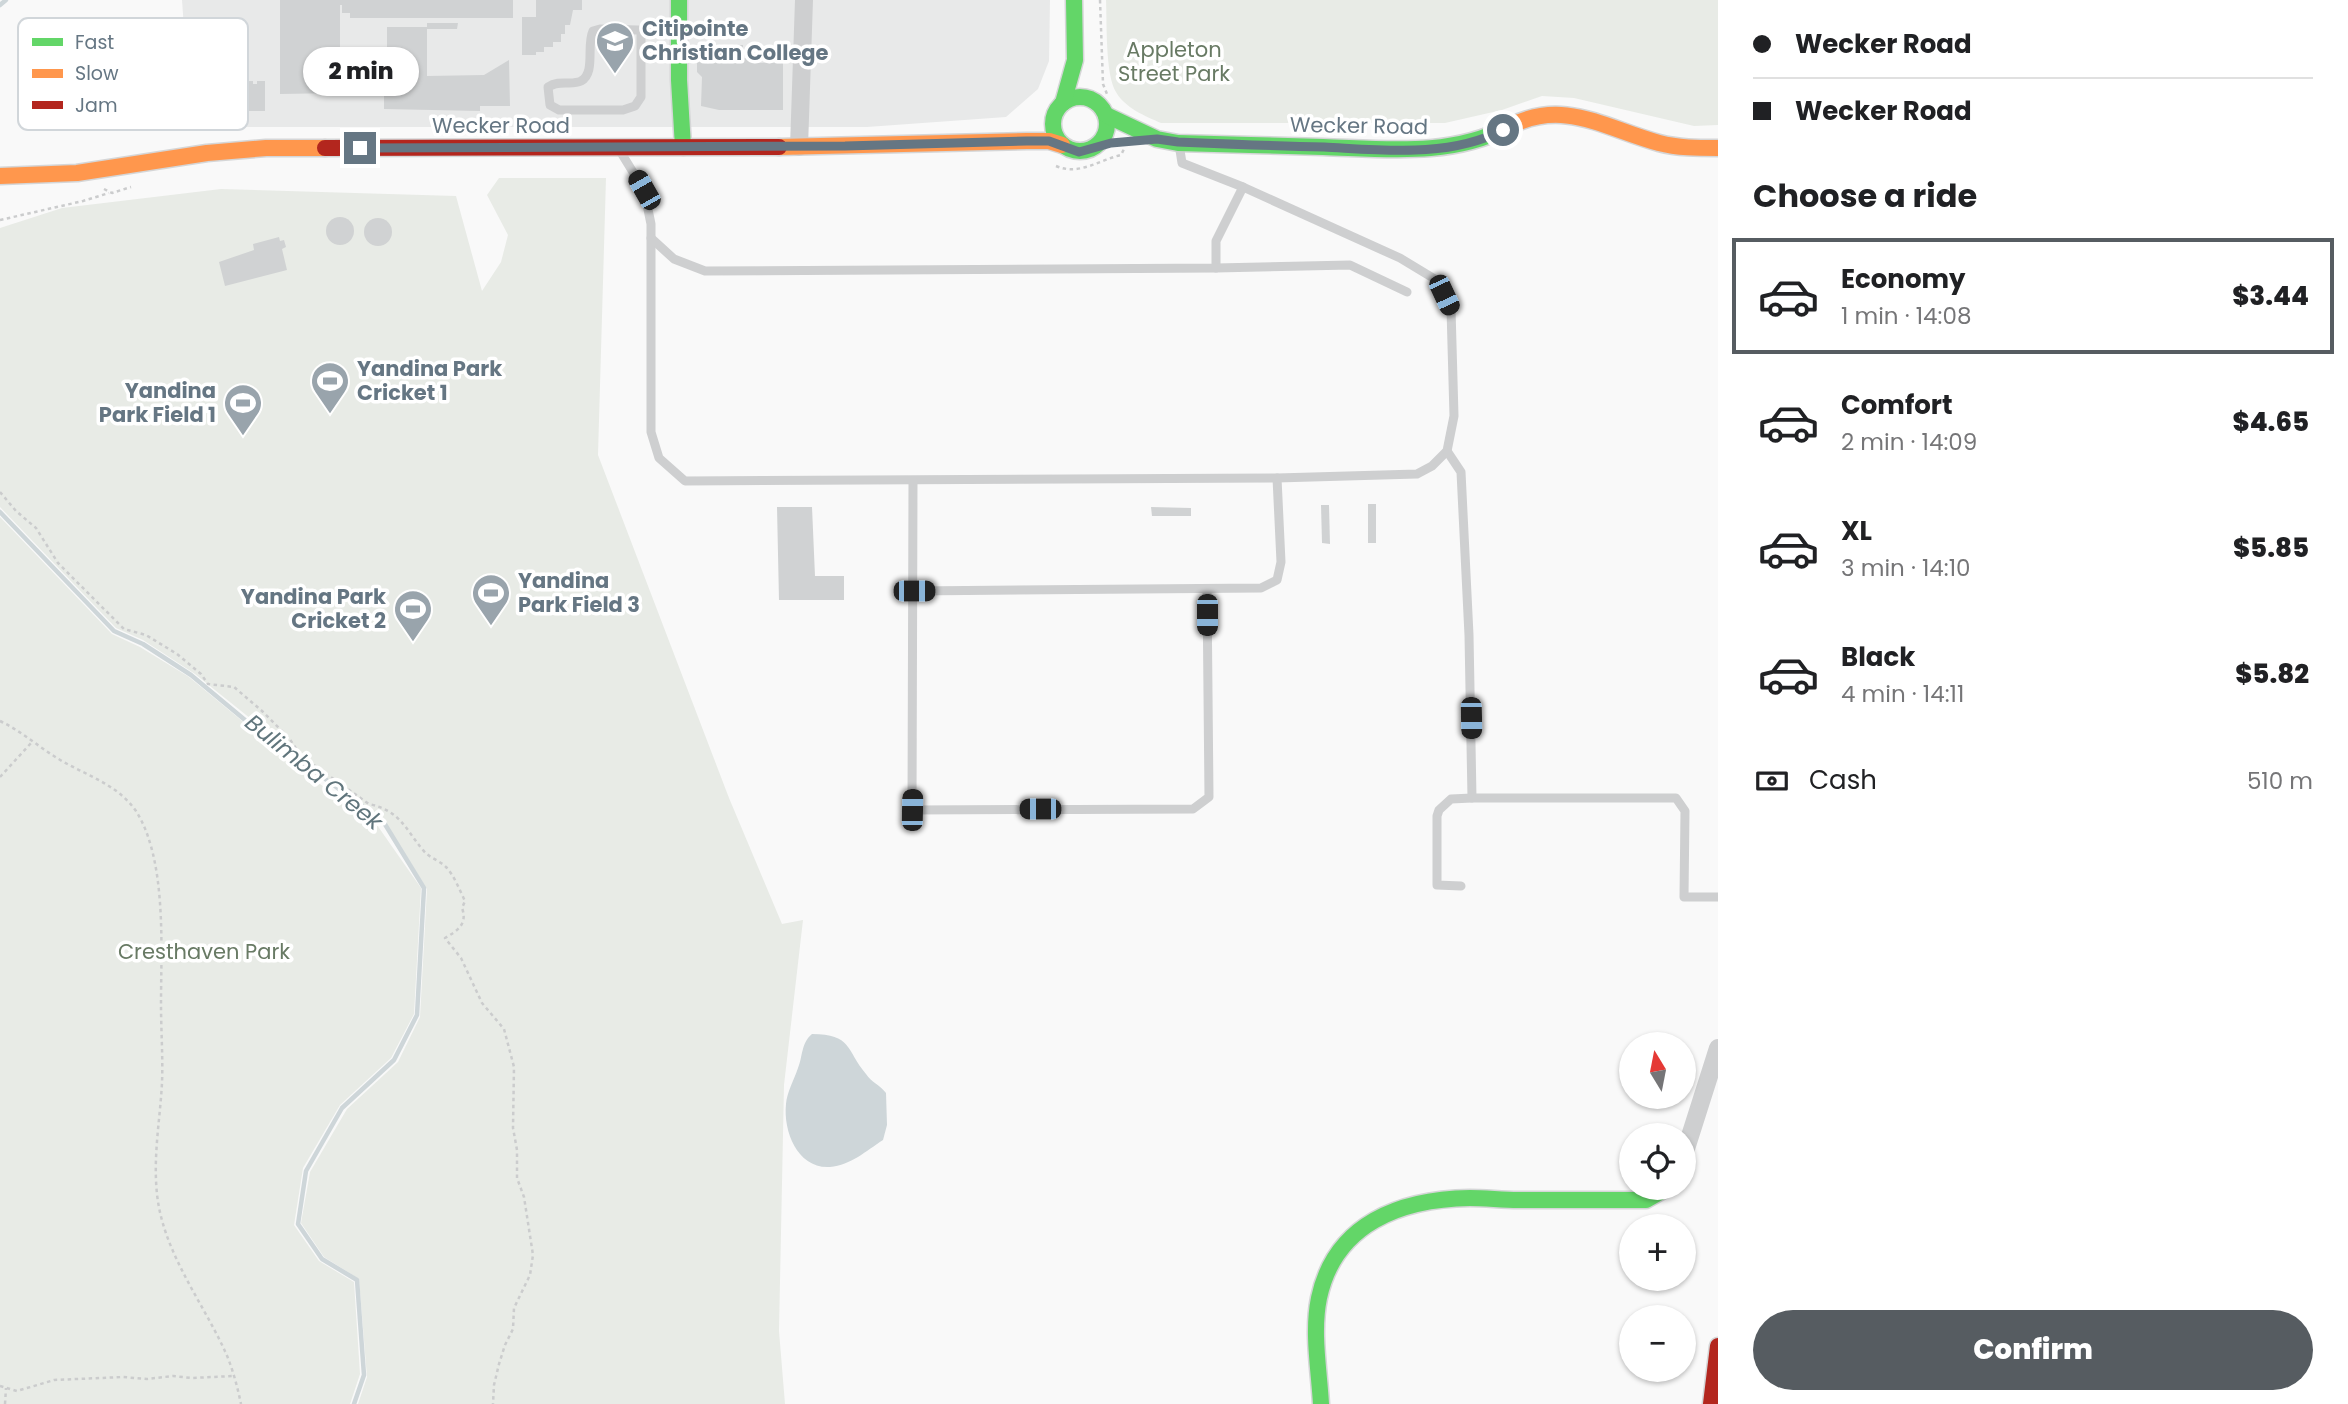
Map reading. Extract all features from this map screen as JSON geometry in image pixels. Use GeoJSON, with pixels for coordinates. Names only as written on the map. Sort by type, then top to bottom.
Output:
{"type":"FeatureCollection","features":[{"type":"Feature","properties":{"kind":"main road"},"geometry":{"type":"LineString","coordinates":[[679,0],[679,80],[683,147]]}},
{"type":"Feature","properties":{"kind":"main road"},"geometry":{"type":"LineString","coordinates":[[1062,145],[1053,128],[1075,60],[1074,0]]}},
{"type":"Feature","properties":{"kind":"main road"},"geometry":{"type":"LineString","coordinates":[[1075,60],[1096,101]]}},
{"type":"Feature","properties":{"kind":"main road","name":"Wecker Road"},"geometry":{"type":"LineString","coordinates":[[1003,141],[1079,97],[1096,101],[1106,114],[1157,139]]}},
{"type":"Feature","properties":{"kind":"main road"},"geometry":{"type":"LineString","coordinates":[[1097,146],[1107,132],[1106,114]]}},
{"type":"Feature","properties":{"kind":"main road","name":"Wecker Road"},"geometry":{"type":"LineString","coordinates":[[0,176],[78,173],[207,153],[266,148],[799,147],[1049,141],[1079,152],[1097,146],[1157,139],[1407,150],[1449,147],[1486,138],[1520,121],[1548,114],[1572,115],[1661,144],[1718,148]]}},
{"type":"Feature","properties":{"kind":"main road"},"geometry":{"type":"LineString","coordinates":[[1321,1404],[1316,1327],[1321,1288],[1335,1256],[1353,1233],[1381,1214],[1419,1202],[1464,1198],[1619,1200]]}},
{"type":"Feature","properties":{"kind":"main road"},"geometry":{"type":"LineString","coordinates":[[1711,1404],[1718,1346]]}},
{"type":"Feature","properties":{"kind":"street"},"geometry":{"type":"LineString","coordinates":[[799,147],[804,0]]}},
{"type":"Feature","properties":{"kind":"street"},"geometry":{"type":"LineString","coordinates":[[1694,1123],[1718,1048]]}},
{"type":"Feature","properties":{"kind":"lane"},"geometry":{"type":"LineString","coordinates":[[641,31],[641,97],[635,106],[623,110],[559,110],[550,105],[548,87],[554,83],[577,83],[585,79],[589,70],[590,38],[593,32],[600,29],[680,30]]}},
{"type":"Feature","properties":{"kind":"lane"},"geometry":{"type":"LineString","coordinates":[[618,147],[644,190],[651,238],[651,432],[659,458],[685,481],[1277,478],[1416,474],[1432,467],[1447,451],[1454,416],[1451,309],[1438,281],[1401,258],[1243,187],[1182,163],[1178,142]]}},
{"type":"Feature","properties":{"kind":"lane"},"geometry":{"type":"LineString","coordinates":[[1216,268],[1216,241],[1243,187]]}},
{"type":"Feature","properties":{"kind":"lane"},"geometry":{"type":"LineString","coordinates":[[651,238],[674,260],[705,271],[1350,265],[1407,292]]}},
{"type":"Feature","properties":{"kind":"lane"},"geometry":{"type":"LineString","coordinates":[[1447,451],[1461,472],[1469,635],[1472,798]]}},
{"type":"Feature","properties":{"kind":"lane"},"geometry":{"type":"LineString","coordinates":[[914,591],[1261,588],[1277,580],[1281,562],[1277,478]]}},
{"type":"Feature","properties":{"kind":"lane"},"geometry":{"type":"LineString","coordinates":[[913,481],[912,810],[1193,809],[1209,797],[1207,589]]}},
{"type":"Feature","properties":{"kind":"lane"},"geometry":{"type":"LineString","coordinates":[[1461,886],[1437,885],[1437,816],[1439,810],[1451,799],[1676,798],[1685,811],[1684,897],[1718,897]]}},
{"type":"Feature","properties":{"kind":"path"},"geometry":{"type":"LineString","coordinates":[[1100,0],[1102,65]]}},
{"type":"Feature","properties":{"kind":"path"},"geometry":{"type":"LineString","coordinates":[[0,220],[110,192]]}},
{"type":"Feature","properties":{"kind":"path"},"geometry":{"type":"LineString","coordinates":[[0,492],[16,511],[36,528],[58,563],[124,629],[146,635],[177,654],[201,674],[208,684],[233,687],[289,738],[301,756],[369,804],[393,813],[407,826],[424,852],[446,867],[465,901],[462,908],[463,924],[456,932],[444,938],[461,958],[482,1003],[504,1029],[514,1067],[513,1128],[517,1150],[517,1178],[524,1198],[533,1255],[530,1275],[514,1308],[513,1329],[499,1364],[493,1404]]}},
{"type":"Feature","properties":{"kind":"path"},"geometry":{"type":"LineString","coordinates":[[0,722],[18,730],[61,761],[105,782],[123,797],[135,811],[150,848],[160,904],[162,1081],[156,1132],[157,1194],[163,1223],[182,1270],[225,1351],[241,1404]]}},
{"type":"Feature","properties":{"kind":"path"},"geometry":{"type":"LineString","coordinates":[[0,777],[32,741]]}},
{"type":"Feature","properties":{"kind":"path"},"geometry":{"type":"LineString","coordinates":[[0,1385],[17,1391],[54,1380],[234,1376]]}},
{"type":"Feature","properties":{"kind":"path"},"geometry":{"type":"LineString","coordinates":[[5,1404],[6,1388]]}},
{"type":"Feature","properties":{"kind":"shaded area","name":"Citipointe Christian College"},"geometry":{"type":"Polygon","coordinates":[[[182,0],[1050,0],[1049,61],[1038,89],[1006,117],[867,127],[248,127],[248,18],[183,18],[182,0]]]}},
{"type":"Feature","properties":{"kind":"shaded area"},"geometry":{"type":"Polygon","coordinates":[[[812,1034],[841,1040],[868,1077],[886,1093],[887,1125],[883,1140],[838,1166],[819,1166],[809,1162],[795,1147],[787,1126],[788,1095],[804,1046],[812,1034]]]}},
{"type":"Feature","properties":{"kind":"green space","name":"Appleton Street Park"},"geometry":{"type":"Polygon","coordinates":[[[1106,0],[1718,0],[1718,125],[1694,126],[1574,98],[1542,96],[1502,110],[1445,123],[1161,123],[1130,107],[1120,98],[1112,84],[1108,61],[1106,0]]]}},
{"type":"Feature","properties":{"kind":"green space"},"geometry":{"type":"Polygon","coordinates":[[[499,178],[606,178],[598,455],[729,798],[782,924],[803,920],[784,1085],[779,1331],[785,1404],[358,1404],[367,1377],[359,1279],[324,1257],[301,1223],[310,1172],[347,1109],[398,1062],[420,1017],[427,889],[384,820],[277,740],[195,674],[143,640],[116,628],[0,507],[0,228],[62,208],[221,189],[456,196],[482,291],[501,262],[508,235],[487,195],[499,178]]]}},
{"type":"Feature","properties":{"kind":"green space","name":"Cresthaven Park"},"geometry":{"type":"Polygon","coordinates":[[[0,517],[112,634],[140,647],[189,677],[306,774],[377,825],[421,888],[414,1014],[391,1058],[340,1105],[303,1168],[294,1225],[319,1261],[354,1282],[360,1374],[350,1404],[0,1404],[0,517]]]}},
{"type":"Feature","properties":{"kind":"building"},"geometry":{"type":"Polygon","coordinates":[[[280,0],[513,0],[513,18],[350,18],[350,13],[342,13],[340,5],[340,93],[280,94],[280,0]]]}},
{"type":"Feature","properties":{"kind":"building"},"geometry":{"type":"Polygon","coordinates":[[[536,0],[582,0],[582,10],[573,10],[570,25],[565,25],[565,34],[561,34],[561,42],[553,42],[553,47],[544,47],[544,52],[536,52],[536,55],[522,55],[522,17],[536,17],[536,0]]]}},
{"type":"Feature","properties":{"kind":"building"},"geometry":{"type":"Polygon","coordinates":[[[427,23],[458,23],[457,29],[427,29],[427,23]]]}},
{"type":"Feature","properties":{"kind":"building"},"geometry":{"type":"Polygon","coordinates":[[[387,27],[427,27],[427,76],[484,75],[509,60],[510,106],[480,106],[480,111],[384,109],[384,88],[387,88],[387,27]]]}},
{"type":"Feature","properties":{"kind":"building"},"geometry":{"type":"Polygon","coordinates":[[[717,45],[743,45],[743,58],[758,58],[758,63],[783,62],[783,110],[719,110],[701,106],[702,77],[697,72],[697,60],[718,59],[717,45]]]}},
{"type":"Feature","properties":{"kind":"building"},"geometry":{"type":"Polygon","coordinates":[[[248,81],[257,84],[257,81],[265,81],[265,111],[248,111],[248,81]]]}},
{"type":"Feature","properties":{"kind":"building"},"geometry":{"type":"Polygon","coordinates":[[[340,217],[350,221],[354,231],[350,241],[340,245],[330,241],[326,231],[330,221],[340,217]]]}},
{"type":"Feature","properties":{"kind":"building"},"geometry":{"type":"Polygon","coordinates":[[[378,218],[388,222],[392,232],[388,242],[378,246],[368,242],[364,232],[368,222],[378,218]]]}},
{"type":"Feature","properties":{"kind":"building"},"geometry":{"type":"Polygon","coordinates":[[[279,237],[280,241],[284,240],[286,247],[282,249],[287,270],[225,286],[219,262],[254,250],[253,244],[279,237]]]}},
{"type":"Feature","properties":{"kind":"building"},"geometry":{"type":"Polygon","coordinates":[[[1368,504],[1376,504],[1376,543],[1368,543],[1368,504]]]}},
{"type":"Feature","properties":{"kind":"building"},"geometry":{"type":"Polygon","coordinates":[[[1321,505],[1329,505],[1330,544],[1322,543],[1321,505]]]}},
{"type":"Feature","properties":{"kind":"building"},"geometry":{"type":"Polygon","coordinates":[[[777,507],[812,507],[815,576],[844,576],[844,600],[779,600],[777,507]]]}},
{"type":"Feature","properties":{"kind":"building"},"geometry":{"type":"Polygon","coordinates":[[[1151,507],[1191,508],[1191,516],[1152,516],[1151,507]]]}},
{"type":"Feature","properties":{"kind":"waterway","name":"Bulimba Creek"},"geometry":{"type":"LineString","coordinates":[[0,5],[6,0]]}},
{"type":"Feature","properties":{"kind":"waterway","name":"Bulimba Creek"},"geometry":{"type":"LineString","coordinates":[[0,512],[114,631],[143,644],[191,675],[251,725],[383,821],[424,888],[417,1015],[394,1060],[342,1108],[306,1171],[298,1224],[322,1259],[357,1280],[364,1375],[354,1404]]}},
{"type":"Feature","properties":{"kind":"traffic: fast"},"geometry":{"type":"LineString","coordinates":[[679,0],[679,80],[683,147]]}},
{"type":"Feature","properties":{"kind":"traffic: fast"},"geometry":{"type":"LineString","coordinates":[[1063,103],[1075,60],[1074,0]]}},
{"type":"Feature","properties":{"kind":"traffic: fast"},"geometry":{"type":"LineString","coordinates":[[1080,97],[1099,105],[1107,124],[1099,143],[1080,151],[1061,143],[1053,124],[1061,105],[1080,97]]}},
{"type":"Feature","properties":{"kind":"traffic: fast"},"geometry":{"type":"LineString","coordinates":[[1106,115],[1157,139],[1178,143],[1370,149],[1441,147],[1486,137],[1508,127]]}},
{"type":"Feature","properties":{"kind":"traffic: fast"},"geometry":{"type":"LineString","coordinates":[[1321,1404],[1316,1337],[1319,1298],[1327,1272],[1340,1251],[1356,1234],[1375,1220],[1396,1210],[1444,1200],[1619,1200]]}},
{"type":"Feature","properties":{"kind":"traffic: slow"},"geometry":{"type":"LineString","coordinates":[[1508,127],[1547,115],[1566,115],[1584,118],[1666,145],[1718,148]]}},
{"type":"Feature","properties":{"kind":"traffic: slow"},"geometry":{"type":"LineString","coordinates":[[779,147],[1027,141],[1049,141],[1062,145]]}},
{"type":"Feature","properties":{"kind":"traffic: slow"},"geometry":{"type":"LineString","coordinates":[[0,176],[77,173],[207,153],[266,148],[325,148]]}},
{"type":"Feature","properties":{"kind":"traffic: jam"},"geometry":{"type":"LineString","coordinates":[[325,148],[779,147]]}},
{"type":"Feature","properties":{"kind":"traffic: jam"},"geometry":{"type":"LineString","coordinates":[[1711,1404],[1718,1346]]}},
{"type":"Feature","properties":{"kind":"place","name":"Citipointe Christian College"},"geometry":{"type":"Point","coordinates":[615,75]}},
{"type":"Feature","properties":{"kind":"place","name":"Yandina Park Cricket 1"},"geometry":{"type":"Point","coordinates":[330,415]}},
{"type":"Feature","properties":{"kind":"place","name":"Yandina Park Field 1"},"geometry":{"type":"Point","coordinates":[243,437]}},
{"type":"Feature","properties":{"kind":"place","name":"Yandina Park Field 3"},"geometry":{"type":"Point","coordinates":[491,627]}},
{"type":"Feature","properties":{"kind":"place","name":"Yandina Park Cricket 2"},"geometry":{"type":"Point","coordinates":[413,643]}},
{"type":"Feature","properties":{"kind":"route"},"geometry":{"type":"LineString","coordinates":[[360,148],[845,146],[1049,141],[1079,152],[1111,143],[1157,139],[1407,150],[1449,147],[1486,138],[1503,130]]}}]}
